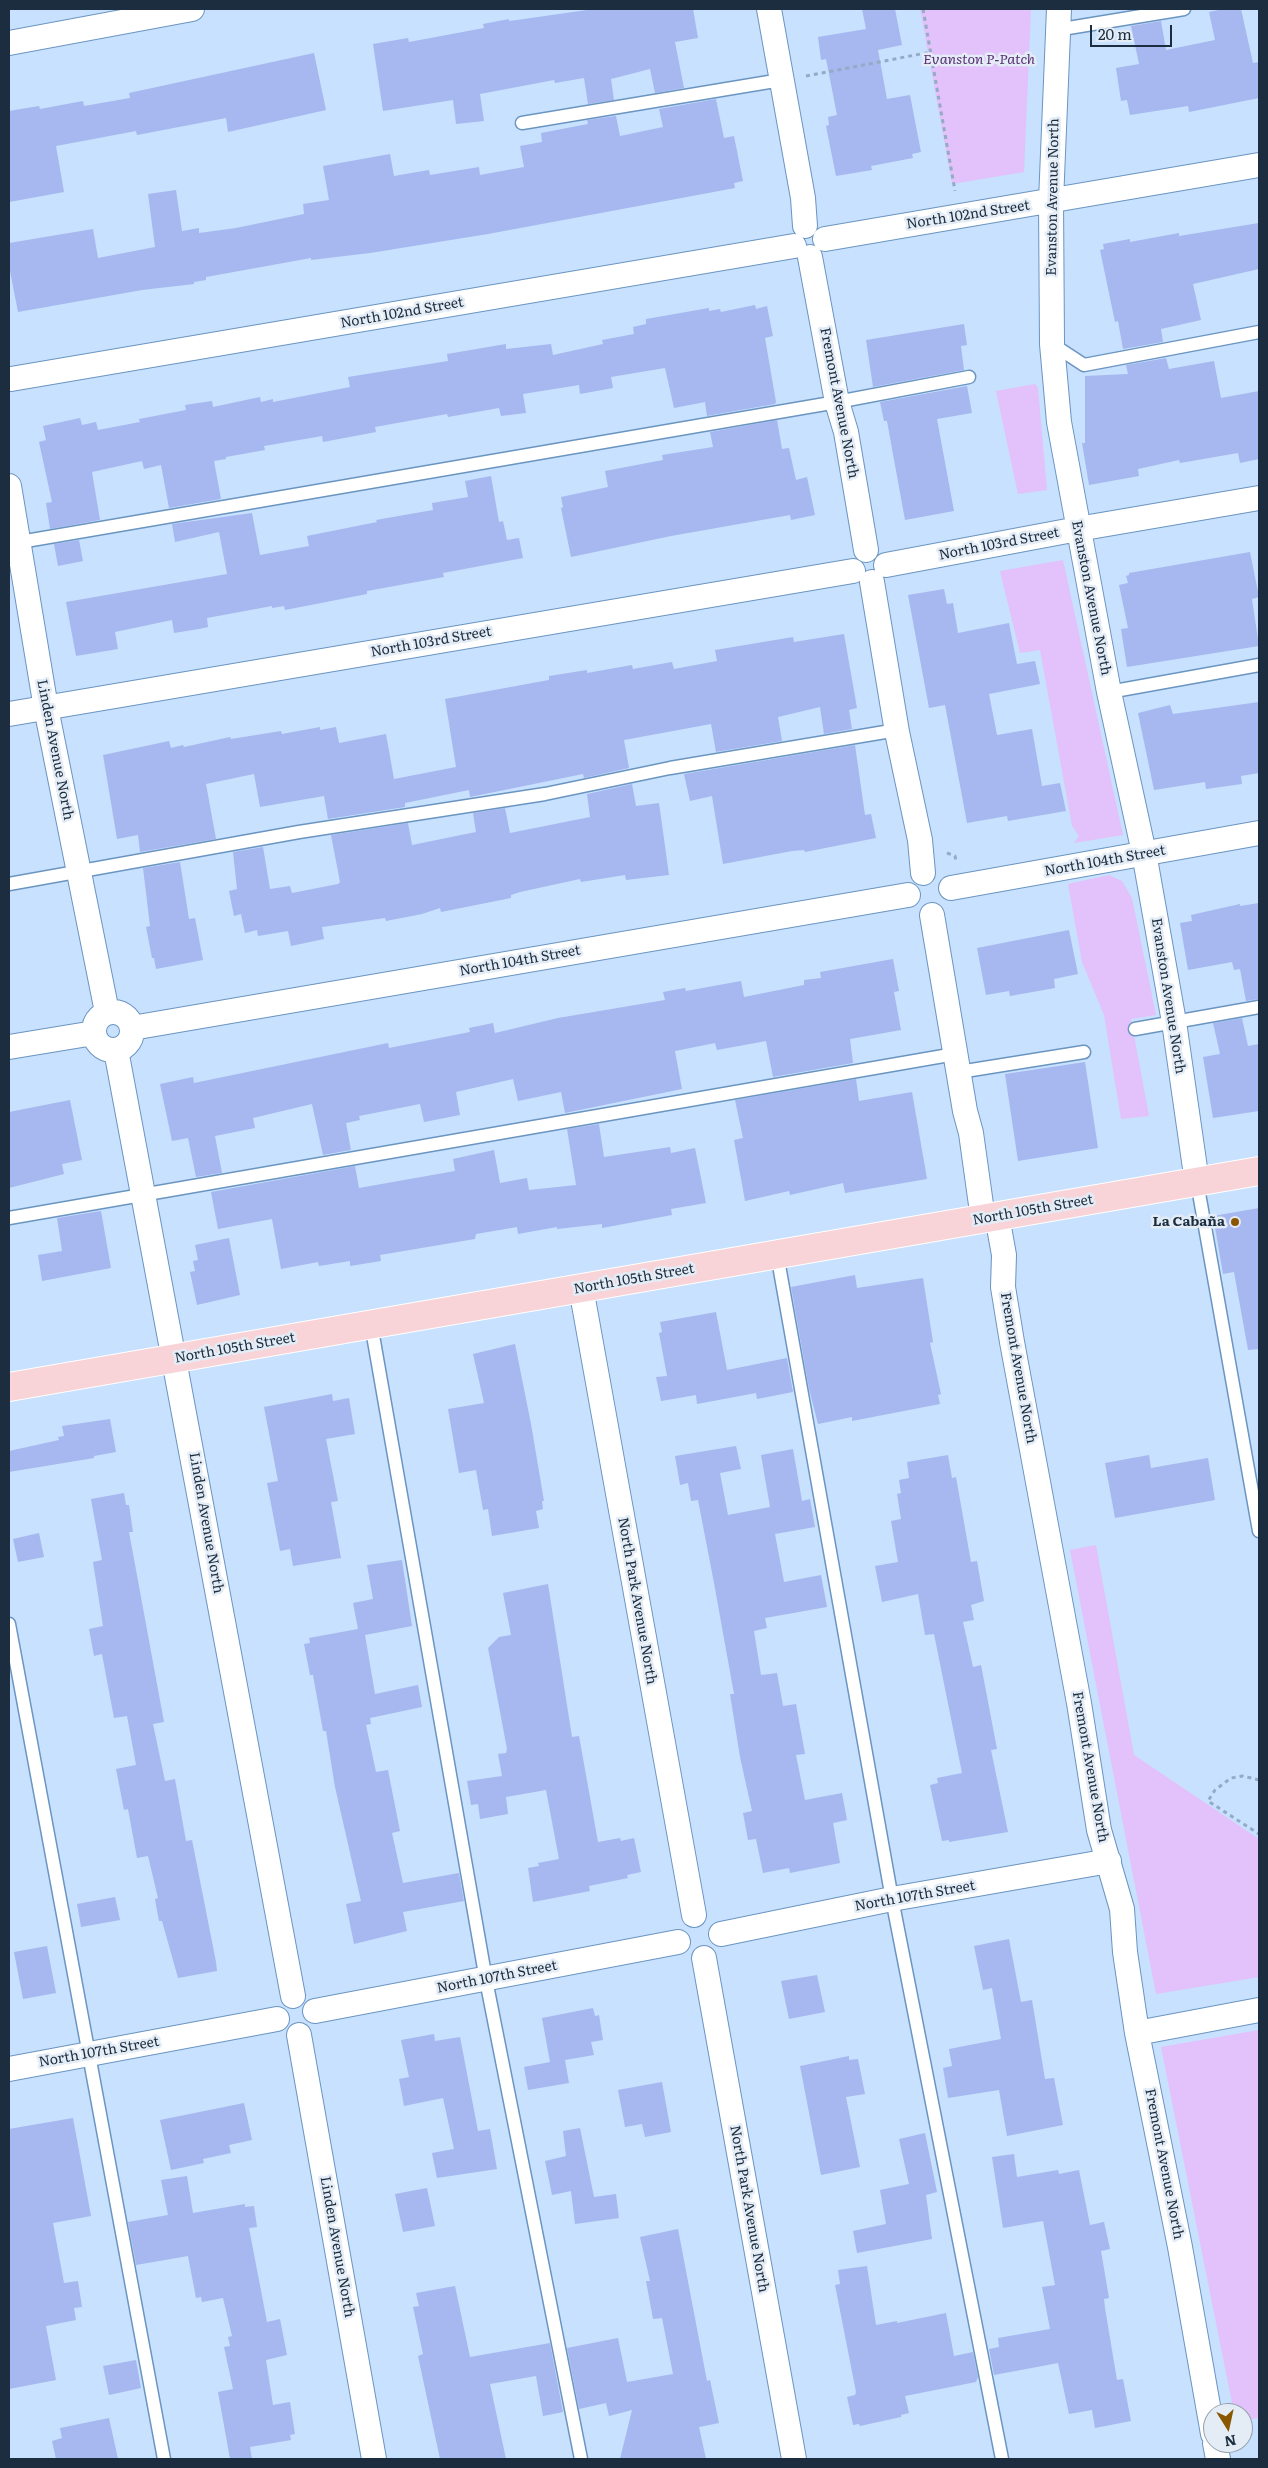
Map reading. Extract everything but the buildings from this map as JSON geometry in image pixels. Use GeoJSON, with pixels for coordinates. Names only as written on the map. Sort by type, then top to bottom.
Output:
{"type":"FeatureCollection","features":[{"type":"Feature","properties":{"kind":"main road","name":"North 105th Street"},"geometry":{"type":"LineString","coordinates":[[9,1387],[1259,1171]]}},
{"type":"Feature","properties":{"kind":"street"},"geometry":{"type":"LineString","coordinates":[[9,43],[192,9]]}},
{"type":"Feature","properties":{"kind":"street","name":"Fremont Avenue North"},"geometry":{"type":"LineString","coordinates":[[769,9],[803,198],[803,243],[837,402],[846,432],[866,550],[878,552],[870,573]]}},
{"type":"Feature","properties":{"kind":"street","name":"Evanston Avenue North"},"geometry":{"type":"LineString","coordinates":[[1058,20],[1051,201],[1052,344],[1059,422],[1109,692],[1144,853],[1174,1022],[1197,1182]]}},
{"type":"Feature","properties":{"kind":"street","name":"North 102nd Street"},"geometry":{"type":"LineString","coordinates":[[10,381],[803,243],[810,225],[819,228],[825,239],[1259,165]]}},
{"type":"Feature","properties":{"kind":"street","name":"Linden Avenue North"},"geometry":{"type":"LineString","coordinates":[[9,486],[13,543],[107,1012]]}},
{"type":"Feature","properties":{"kind":"street","name":"North 103rd Street"},"geometry":{"type":"LineString","coordinates":[[9,714],[870,573],[1078,529],[1259,498]]}},
{"type":"Feature","properties":{"kind":"street"},"geometry":{"type":"LineString","coordinates":[[870,573],[897,730],[920,840],[923,873]]}},
{"type":"Feature","properties":{"kind":"street","name":"North 104th Street"},"geometry":{"type":"LineString","coordinates":[[950,888],[1259,833]]}},
{"type":"Feature","properties":{"kind":"street"},"geometry":{"type":"LineString","coordinates":[[933,872],[940,874],[945,878],[950,888],[948,905],[944,910],[932,915],[916,911],[911,906],[908,894],[910,884],[914,878],[923,873],[933,872]]}},
{"type":"Feature","properties":{"kind":"street","name":"North 104th Street"},"geometry":{"type":"LineString","coordinates":[[132,1028],[908,894]]}},
{"type":"Feature","properties":{"kind":"street","name":"Fremont Avenue North"},"geometry":{"type":"LineString","coordinates":[[932,915],[965,1111],[990,1218],[1004,1255],[1003,1288],[1079,1703],[1099,1830],[1122,1909],[1125,1952],[1137,2033],[1180,2247],[1208,2403]]}},
{"type":"Feature","properties":{"kind":"street"},"geometry":{"type":"LineString","coordinates":[[113,1011],[124,1015],[132,1028],[129,1042],[116,1050],[104,1048],[99,1044],[94,1032],[97,1020],[107,1012],[113,1011]]}},
{"type":"Feature","properties":{"kind":"street"},"geometry":{"type":"LineString","coordinates":[[9,1047],[94,1032]]}},
{"type":"Feature","properties":{"kind":"street","name":"Linden Avenue North"},"geometry":{"type":"LineString","coordinates":[[116,1050],[293,1996]]}},
{"type":"Feature","properties":{"kind":"street","name":"North Park Avenue North"},"geometry":{"type":"LineString","coordinates":[[581,1288],[694,1915]]}},
{"type":"Feature","properties":{"kind":"street","name":"North 107th Street"},"geometry":{"type":"LineString","coordinates":[[721,1934],[892,1899],[1109,1861]]}},
{"type":"Feature","properties":{"kind":"street"},"geometry":{"type":"LineString","coordinates":[[694,1915],[709,1916],[719,1925],[721,1934],[720,1945],[716,1951],[704,1958],[689,1956],[683,1952],[678,1942],[678,1930],[682,1924],[694,1915]]}},
{"type":"Feature","properties":{"kind":"street","name":"North 107th Street"},"geometry":{"type":"LineString","coordinates":[[315,2011],[678,1942]]}},
{"type":"Feature","properties":{"kind":"street","name":"North Park Avenue North"},"geometry":{"type":"LineString","coordinates":[[704,1958],[794,2459]]}},
{"type":"Feature","properties":{"kind":"street"},"geometry":{"type":"LineString","coordinates":[[293,1996],[309,2001],[315,2011],[316,2018],[310,2029],[300,2035],[286,2033],[281,2029],[277,2019],[277,2010],[280,2004],[293,1996]]}},
{"type":"Feature","properties":{"kind":"street"},"geometry":{"type":"LineString","coordinates":[[1137,2033],[1259,2010]]}},
{"type":"Feature","properties":{"kind":"street","name":"North 107th Street"},"geometry":{"type":"LineString","coordinates":[[9,2069],[277,2019]]}},
{"type":"Feature","properties":{"kind":"street","name":"Linden Avenue North"},"geometry":{"type":"LineString","coordinates":[[300,2035],[374,2459]]}},
{"type":"Feature","properties":{"kind":"lane"},"geometry":{"type":"LineString","coordinates":[[1058,20],[1184,9]]}},
{"type":"Feature","properties":{"kind":"lane"},"geometry":{"type":"LineString","coordinates":[[522,122],[781,80]]}},
{"type":"Feature","properties":{"kind":"lane"},"geometry":{"type":"LineString","coordinates":[[1052,344],[1084,365],[1259,332]]}},
{"type":"Feature","properties":{"kind":"lane"},"geometry":{"type":"LineString","coordinates":[[13,543],[837,402],[969,377]]}},
{"type":"Feature","properties":{"kind":"lane"},"geometry":{"type":"LineString","coordinates":[[1109,692],[1259,665]]}},
{"type":"Feature","properties":{"kind":"lane"},"geometry":{"type":"LineString","coordinates":[[9,884],[79,873],[299,832],[545,794],[670,768],[897,730]]}},
{"type":"Feature","properties":{"kind":"lane"},"geometry":{"type":"LineString","coordinates":[[1135,1030],[1259,1007]]}},
{"type":"Feature","properties":{"kind":"lane"},"geometry":{"type":"LineString","coordinates":[[9,1218],[957,1063],[1084,1052]]}},
{"type":"Feature","properties":{"kind":"lane"},"geometry":{"type":"LineString","coordinates":[[1197,1182],[1259,1532]]}},
{"type":"Feature","properties":{"kind":"lane"},"geometry":{"type":"LineString","coordinates":[[777,1254],[892,1899],[1002,2459]]}},
{"type":"Feature","properties":{"kind":"lane"},"geometry":{"type":"LineString","coordinates":[[371,1324],[486,1980],[581,2459]]}},
{"type":"Feature","properties":{"kind":"lane"},"geometry":{"type":"LineString","coordinates":[[9,1624],[164,2459]]}},
{"type":"Feature","properties":{"kind":"path"},"geometry":{"type":"LineString","coordinates":[[924,9],[960,216]]}},
{"type":"Feature","properties":{"kind":"path"},"geometry":{"type":"LineString","coordinates":[[781,80],[931,52]]}},
{"type":"Feature","properties":{"kind":"path"},"geometry":{"type":"LineString","coordinates":[[1259,1780],[1243,1776],[1232,1778],[1215,1790],[1208,1800],[1259,1834]]}},
{"type":"Feature","properties":{"kind":"green space","name":"Evanston P-Patch"},"geometry":{"type":"Polygon","coordinates":[[[920,9],[1031,9],[1024,172],[952,184],[920,9]]]}},
{"type":"Feature","properties":{"kind":"green space"},"geometry":{"type":"Polygon","coordinates":[[[1035,384],[1038,388],[1047,490],[1018,494],[996,391],[1035,384]]]}},
{"type":"Feature","properties":{"kind":"green space"},"geometry":{"type":"Polygon","coordinates":[[[1063,560],[1123,835],[1074,843],[1079,836],[1072,826],[1040,650],[1020,653],[1000,571],[1063,560]]]}},
{"type":"Feature","properties":{"kind":"green space"},"geometry":{"type":"Polygon","coordinates":[[[1109,875],[1122,881],[1132,898],[1156,1015],[1131,1019],[1149,1116],[1121,1119],[1104,1015],[1082,962],[1068,884],[1109,875]]]}},
{"type":"Feature","properties":{"kind":"green space"},"geometry":{"type":"Polygon","coordinates":[[[1096,1545],[1134,1755],[1259,1839],[1259,1977],[1156,1994],[1070,1550],[1096,1545]]]}},
{"type":"Feature","properties":{"kind":"green space"},"geometry":{"type":"Polygon","coordinates":[[[1259,2030],[1259,2418],[1253,2419],[1253,2403],[1232,2403],[1161,2047],[1259,2030]]]}},
{"type":"Feature","properties":{"kind":"place","name":"La Cabaña"},"geometry":{"type":"Point","coordinates":[1235,1222]}}]}
